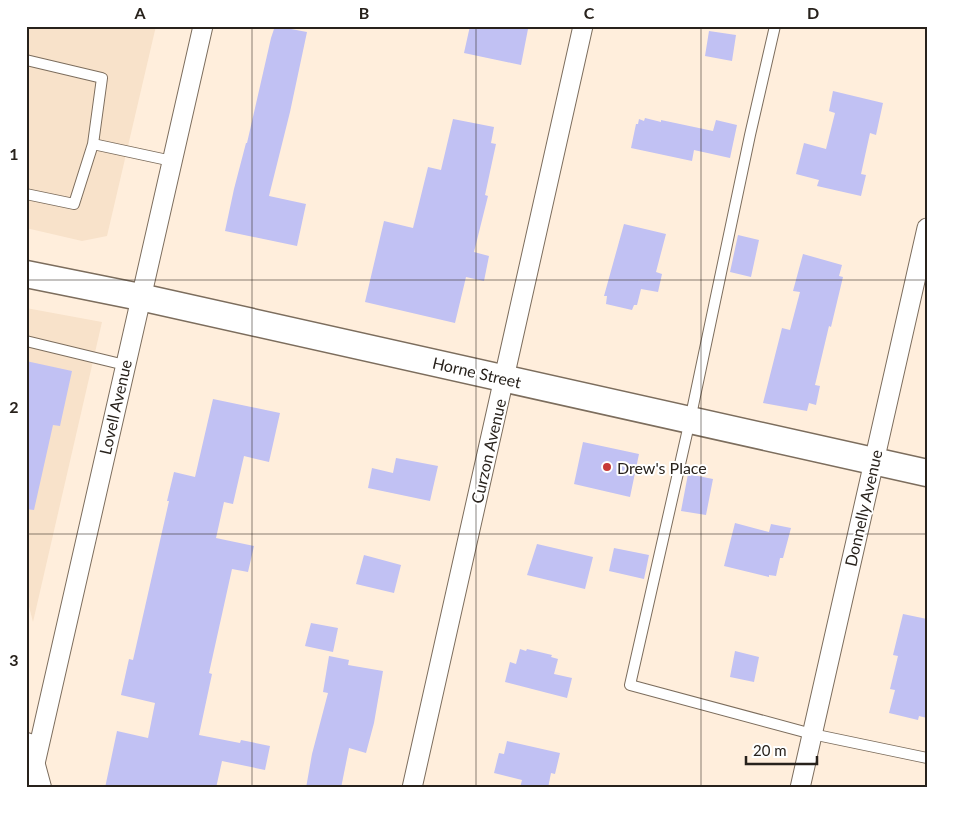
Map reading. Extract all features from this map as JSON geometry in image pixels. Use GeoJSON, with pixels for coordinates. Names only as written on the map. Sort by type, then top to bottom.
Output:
{"type":"FeatureCollection","features":[{"type":"Feature","properties":{"kind":"main road"},"geometry":{"type":"LineString","coordinates":[[26,747],[33,783]]}},
{"type":"Feature","properties":{"kind":"street","name":"Lovell Avenue"},"geometry":{"type":"LineString","coordinates":[[33,783],[140,297],[203,26]]}},
{"type":"Feature","properties":{"kind":"street","name":"Curzon Avenue"},"geometry":{"type":"LineString","coordinates":[[412,788],[583,26]]}},
{"type":"Feature","properties":{"kind":"street","name":"Donnelly Avenue"},"geometry":{"type":"LineString","coordinates":[[800,788],[927,228]]}},
{"type":"Feature","properties":{"kind":"street","name":"Horne Street"},"geometry":{"type":"LineString","coordinates":[[26,274],[140,297],[927,473]]}},
{"type":"Feature","properties":{"kind":"lane"},"geometry":{"type":"LineString","coordinates":[[775,26],[690,420],[630,686],[812,734],[927,758]]}},
{"type":"Feature","properties":{"kind":"lane"},"geometry":{"type":"LineString","coordinates":[[26,60],[102,78],[93,144],[74,204],[26,194]]}},
{"type":"Feature","properties":{"kind":"lane"},"geometry":{"type":"LineString","coordinates":[[93,144],[172,161]]}},
{"type":"Feature","properties":{"kind":"lane"},"geometry":{"type":"LineString","coordinates":[[26,341],[125,366]]}},
{"type":"Feature","properties":{"kind":"shaded area"},"geometry":{"type":"Polygon","coordinates":[[[26,26],[156,26],[107,236],[82,241],[26,228],[26,26]]]}},
{"type":"Feature","properties":{"kind":"shaded area"},"geometry":{"type":"Polygon","coordinates":[[[26,308],[102,322],[33,622],[26,595],[26,308]]]}},
{"type":"Feature","properties":{"kind":"building"},"geometry":{"type":"Polygon","coordinates":[[[275,26],[307,32],[269,196],[306,204],[297,246],[225,231],[275,26]]]}},
{"type":"Feature","properties":{"kind":"building"},"geometry":{"type":"Polygon","coordinates":[[[470,26],[516,26],[528,29],[521,65],[464,53],[470,26]]]}},
{"type":"Feature","properties":{"kind":"building"},"geometry":{"type":"Polygon","coordinates":[[[709,31],[736,35],[732,61],[705,56],[709,31]]]}},
{"type":"Feature","properties":{"kind":"building"},"geometry":{"type":"Polygon","coordinates":[[[833,91],[883,103],[876,135],[870,133],[861,174],[866,175],[861,196],[817,186],[819,180],[796,174],[804,143],[826,149],[835,113],[829,111],[833,91]]]}},
{"type":"Feature","properties":{"kind":"building"},"geometry":{"type":"Polygon","coordinates":[[[645,118],[713,131],[716,120],[737,125],[730,158],[694,150],[692,161],[631,148],[636,124],[638,124],[639,119],[644,121],[645,118]]]}},
{"type":"Feature","properties":{"kind":"building"},"geometry":{"type":"Polygon","coordinates":[[[453,119],[494,127],[491,143],[496,144],[485,195],[488,196],[474,252],[489,256],[484,281],[466,277],[455,323],[365,302],[384,221],[413,228],[428,167],[441,170],[453,119]]]}},
{"type":"Feature","properties":{"kind":"building"},"geometry":{"type":"Polygon","coordinates":[[[624,224],[666,234],[656,272],[662,274],[658,292],[641,289],[637,305],[634,305],[632,310],[606,304],[607,296],[604,296],[624,224]]]}},
{"type":"Feature","properties":{"kind":"building"},"geometry":{"type":"Polygon","coordinates":[[[738,235],[759,240],[751,277],[730,272],[738,235]]]}},
{"type":"Feature","properties":{"kind":"building"},"geometry":{"type":"Polygon","coordinates":[[[803,254],[842,265],[839,276],[843,277],[815,385],[820,386],[816,405],[809,403],[807,411],[763,403],[782,328],[790,330],[800,292],[793,291],[803,254]]]}},
{"type":"Feature","properties":{"kind":"building"},"geometry":{"type":"Polygon","coordinates":[[[26,361],[72,371],[60,426],[53,425],[34,510],[26,509],[26,361]]]}},
{"type":"Feature","properties":{"kind":"building"},"geometry":{"type":"Polygon","coordinates":[[[213,399],[280,413],[269,462],[244,456],[233,504],[224,502],[216,538],[254,546],[248,572],[232,569],[209,673],[212,674],[199,735],[240,743],[241,740],[270,746],[265,770],[222,761],[216,788],[105,788],[117,731],[148,738],[155,703],[121,695],[129,659],[133,660],[174,472],[195,477],[213,399]]]}},
{"type":"Feature","properties":{"kind":"building","name":"Drew's Place"},"geometry":{"type":"Polygon","coordinates":[[[583,442],[639,454],[630,497],[574,484],[583,442]]]}},
{"type":"Feature","properties":{"kind":"building"},"geometry":{"type":"Polygon","coordinates":[[[396,458],[438,466],[430,501],[368,488],[372,468],[393,473],[396,458]]]}},
{"type":"Feature","properties":{"kind":"building"},"geometry":{"type":"Polygon","coordinates":[[[688,474],[713,479],[706,515],[681,511],[688,474]]]}},
{"type":"Feature","properties":{"kind":"building"},"geometry":{"type":"Polygon","coordinates":[[[735,523],[769,532],[771,524],[791,528],[783,558],[780,558],[776,576],[769,575],[769,577],[724,566],[735,523]]]}},
{"type":"Feature","properties":{"kind":"building"},"geometry":{"type":"Polygon","coordinates":[[[537,544],[593,557],[585,589],[527,575],[537,544]]]}},
{"type":"Feature","properties":{"kind":"building"},"geometry":{"type":"Polygon","coordinates":[[[614,548],[649,555],[644,579],[609,571],[614,548]]]}},
{"type":"Feature","properties":{"kind":"building"},"geometry":{"type":"Polygon","coordinates":[[[364,555],[401,565],[394,593],[356,584],[364,555]]]}},
{"type":"Feature","properties":{"kind":"building"},"geometry":{"type":"Polygon","coordinates":[[[903,614],[927,619],[927,718],[919,716],[918,720],[889,713],[895,690],[890,689],[898,656],[893,655],[903,614]]]}},
{"type":"Feature","properties":{"kind":"building"},"geometry":{"type":"Polygon","coordinates":[[[311,623],[338,628],[333,652],[305,646],[311,623]]]}},
{"type":"Feature","properties":{"kind":"building"},"geometry":{"type":"Polygon","coordinates":[[[520,649],[552,655],[551,657],[558,659],[554,674],[572,678],[567,698],[505,682],[510,662],[516,664],[520,649]]]}},
{"type":"Feature","properties":{"kind":"building"},"geometry":{"type":"Polygon","coordinates":[[[735,651],[759,657],[754,682],[730,677],[735,651]]]}},
{"type":"Feature","properties":{"kind":"building"},"geometry":{"type":"Polygon","coordinates":[[[329,656],[349,660],[348,665],[383,671],[374,723],[366,753],[349,748],[341,788],[306,788],[312,754],[328,693],[323,692],[329,656]]]}},
{"type":"Feature","properties":{"kind":"building"},"geometry":{"type":"Polygon","coordinates":[[[507,741],[560,753],[555,774],[551,773],[548,788],[520,788],[522,780],[494,773],[499,753],[504,754],[507,741]]]}},
{"type":"Feature","properties":{"kind":"place","name":"Drew's Place"},"geometry":{"type":"Point","coordinates":[607,467]}}]}
